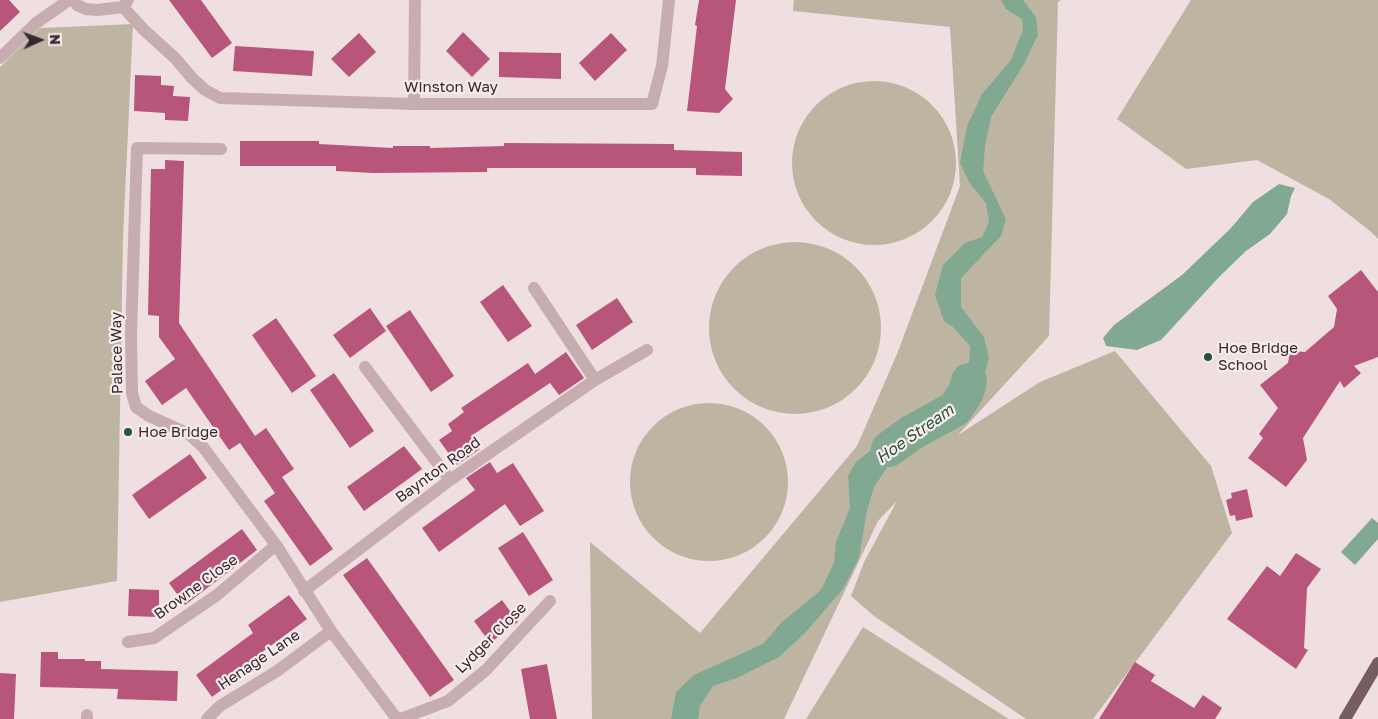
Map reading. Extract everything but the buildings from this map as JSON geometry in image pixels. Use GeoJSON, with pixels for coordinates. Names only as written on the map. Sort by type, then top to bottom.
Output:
{"type":"FeatureCollection","features":[{"type":"Feature","properties":{"kind":"main road"},"geometry":{"type":"LineString","coordinates":[[1345,719],[1378,664]]}},
{"type":"Feature","properties":{"kind":"street"},"geometry":{"type":"LineString","coordinates":[[0,58],[36,23],[69,0]]}},
{"type":"Feature","properties":{"kind":"street"},"geometry":{"type":"LineString","coordinates":[[74,0],[77,5],[91,10],[116,9],[126,4]]}},
{"type":"Feature","properties":{"kind":"street"},"geometry":{"type":"LineString","coordinates":[[414,104],[415,0]]}},
{"type":"Feature","properties":{"kind":"street","name":"Winston Way"},"geometry":{"type":"LineString","coordinates":[[126,4],[144,30],[175,58],[205,90],[220,98],[414,104],[652,104],[662,66],[668,0]]}},
{"type":"Feature","properties":{"kind":"street","name":"Palace Way"},"geometry":{"type":"LineString","coordinates":[[220,149],[136,148],[131,335],[132,393],[136,407],[149,416],[189,434],[202,447],[276,545],[304,591],[332,631],[398,719]]}},
{"type":"Feature","properties":{"kind":"street"},"geometry":{"type":"LineString","coordinates":[[534,288],[595,380]]}},
{"type":"Feature","properties":{"kind":"street","name":"Baynton Road"},"geometry":{"type":"LineString","coordinates":[[304,591],[450,480],[595,380],[647,350]]}},
{"type":"Feature","properties":{"kind":"street"},"geometry":{"type":"LineString","coordinates":[[364,368],[450,480]]}},
{"type":"Feature","properties":{"kind":"street","name":"Browne Close"},"geometry":{"type":"LineString","coordinates":[[128,642],[154,638],[218,595],[276,545]]}},
{"type":"Feature","properties":{"kind":"street","name":"Lydger Close"},"geometry":{"type":"LineString","coordinates":[[398,719],[448,701],[486,670],[550,601]]}},
{"type":"Feature","properties":{"kind":"street","name":"Henage Lane"},"geometry":{"type":"LineString","coordinates":[[207,719],[220,706],[277,671],[332,631]]}},
{"type":"Feature","properties":{"kind":"shaded area"},"geometry":{"type":"Polygon","coordinates":[[[794,0],[1061,0],[1058,2],[1049,336],[958,435],[1040,382],[1115,351],[1211,466],[1232,533],[1093,719],[1026,719],[874,616],[851,596],[864,562],[897,501],[878,521],[784,719],[592,719],[590,542],[700,633],[857,446],[897,354],[960,186],[950,27],[793,11],[794,0]]]}},
{"type":"Feature","properties":{"kind":"shaded area"},"geometry":{"type":"Polygon","coordinates":[[[1191,0],[1378,0],[1378,239],[1329,199],[1257,160],[1186,169],[1117,119],[1191,0]]]}},
{"type":"Feature","properties":{"kind":"shaded area"},"geometry":{"type":"Polygon","coordinates":[[[133,24],[123,238],[117,581],[0,602],[0,67],[40,28],[133,24]]]}},
{"type":"Feature","properties":{"kind":"shaded area"},"geometry":{"type":"Polygon","coordinates":[[[882,81],[898,84],[913,90],[938,111],[947,124],[953,139],[956,163],[955,179],[947,202],[926,227],[913,236],[898,242],[866,245],[850,242],[835,236],[810,215],[801,202],[795,187],[792,155],[795,139],[801,124],[822,99],[835,90],[850,84],[882,81]]]}},
{"type":"Feature","properties":{"kind":"shaded area"},"geometry":{"type":"Polygon","coordinates":[[[803,242],[820,245],[836,252],[850,261],[862,273],[878,303],[881,328],[880,345],[875,361],[862,383],[850,395],[820,411],[787,414],[770,411],[754,404],[740,395],[728,383],[712,353],[709,320],[712,303],[719,287],[728,273],[740,261],[770,245],[803,242]]]}},
{"type":"Feature","properties":{"kind":"shaded area"},"geometry":{"type":"Polygon","coordinates":[[[717,403],[732,406],[746,412],[765,426],[775,438],[785,459],[788,482],[785,505],[775,526],[765,538],[753,548],[732,558],[717,561],[701,561],[686,558],[665,548],[643,526],[631,497],[630,474],[633,459],[643,438],[665,416],[694,404],[717,403]]]}},
{"type":"Feature","properties":{"kind":"shaded area"},"geometry":{"type":"Polygon","coordinates":[[[863,627],[950,682],[1009,719],[806,719],[863,627]]]}},
{"type":"Feature","properties":{"kind":"water"},"geometry":{"type":"Polygon","coordinates":[[[1001,0],[1023,0],[1036,17],[1038,35],[1024,64],[991,117],[985,146],[983,171],[1006,219],[1001,236],[961,278],[961,307],[984,337],[989,358],[980,390],[967,410],[945,427],[930,402],[958,387],[969,367],[970,346],[953,327],[944,321],[935,295],[943,265],[965,243],[982,237],[989,222],[986,203],[969,182],[960,163],[967,126],[982,94],[1011,60],[1023,30],[1022,19],[1006,9],[1001,0]]]}},
{"type":"Feature","properties":{"kind":"water"},"geometry":{"type":"Polygon","coordinates":[[[1279,184],[1295,188],[1287,214],[1270,234],[1246,251],[1220,276],[1161,340],[1137,350],[1106,346],[1103,338],[1114,325],[1182,275],[1230,229],[1253,202],[1279,184]]]}},
{"type":"Feature","properties":{"kind":"water"},"geometry":{"type":"Polygon","coordinates":[[[923,410],[935,431],[924,435],[888,466],[874,487],[867,510],[859,558],[843,589],[804,634],[779,657],[737,678],[713,686],[700,706],[698,719],[671,719],[676,692],[694,675],[763,644],[782,622],[821,590],[834,563],[836,542],[850,508],[848,476],[856,462],[923,410]]]}},
{"type":"Feature","properties":{"kind":"water"},"geometry":{"type":"Polygon","coordinates":[[[1372,518],[1378,523],[1378,539],[1355,565],[1341,552],[1372,518]]]}},
{"type":"Feature","properties":{"kind":"waterway","name":"Hoe Stream"},"geometry":{"type":"LineString","coordinates":[[889,449],[911,433],[955,409],[966,392],[969,381]]}},
{"type":"Feature","properties":{"kind":"place","name":"Hoe Bridge School"},"geometry":{"type":"Point","coordinates":[1208,357]}},
{"type":"Feature","properties":{"kind":"place","name":"Hoe Bridge"},"geometry":{"type":"Point","coordinates":[128,432]}}]}
